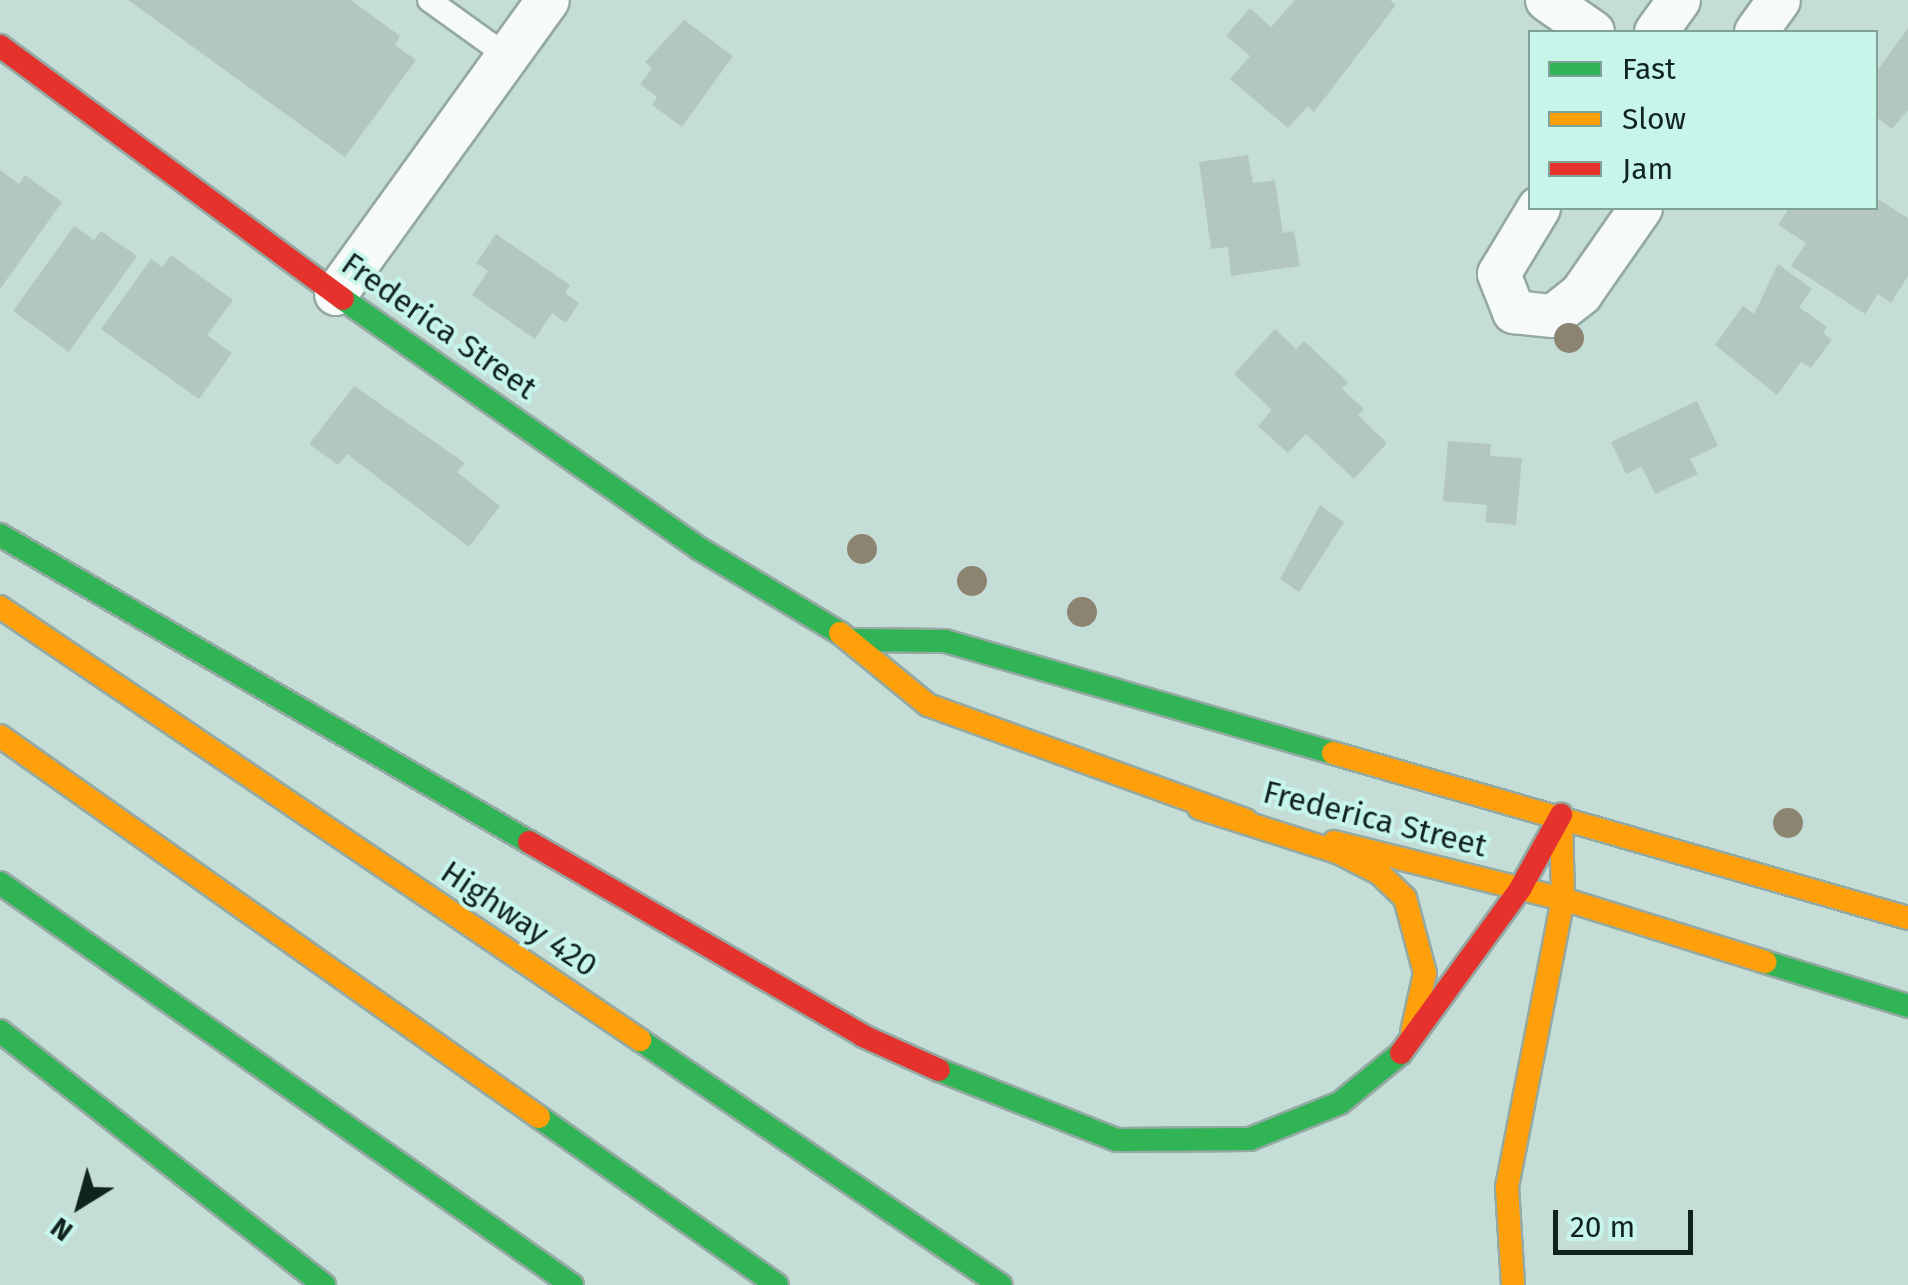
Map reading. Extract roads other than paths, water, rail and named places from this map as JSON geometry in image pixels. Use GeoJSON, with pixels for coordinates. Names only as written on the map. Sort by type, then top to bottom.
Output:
{"type":"FeatureCollection","features":[{"type":"Feature","properties":{"kind":"main road","name":"Frederica Street"},"geometry":{"type":"LineString","coordinates":[[0,46],[336,294],[700,549],[852,640],[928,705],[1199,808],[1563,899],[1908,1006]]}},
{"type":"Feature","properties":{"kind":"main road"},"geometry":{"type":"LineString","coordinates":[[0,535],[863,1036],[1019,1106],[1117,1140],[1250,1138],[1340,1103],[1408,1047],[1520,889],[1560,815]]}},
{"type":"Feature","properties":{"kind":"main road","name":"Highway 420"},"geometry":{"type":"LineString","coordinates":[[0,607],[1001,1285]]}},
{"type":"Feature","properties":{"kind":"main road","name":"Frederica Street"},"geometry":{"type":"LineString","coordinates":[[852,640],[945,641],[1908,918]]}},
{"type":"Feature","properties":{"kind":"main road"},"geometry":{"type":"LineString","coordinates":[[0,736],[777,1285]]}},
{"type":"Feature","properties":{"kind":"main road"},"geometry":{"type":"LineString","coordinates":[[1199,808],[1337,852],[1379,873],[1406,898],[1426,973],[1408,1047]]}},
{"type":"Feature","properties":{"kind":"main road"},"geometry":{"type":"LineString","coordinates":[[1513,1285],[1507,1187],[1563,899],[1560,815]]}},
{"type":"Feature","properties":{"kind":"main road"},"geometry":{"type":"LineString","coordinates":[[0,883],[572,1285]]}},
{"type":"Feature","properties":{"kind":"main road"},"geometry":{"type":"LineString","coordinates":[[0,1031],[324,1285]]}},
{"type":"Feature","properties":{"kind":"street"},"geometry":{"type":"LineString","coordinates":[[336,294],[548,0]]}},
{"type":"Feature","properties":{"kind":"street"},"geometry":{"type":"LineString","coordinates":[[1547,0],[1589,30]]}},
{"type":"Feature","properties":{"kind":"street"},"geometry":{"type":"LineString","coordinates":[[1657,30],[1679,0]]}},
{"type":"Feature","properties":{"kind":"street"},"geometry":{"type":"LineString","coordinates":[[1757,30],[1779,0]]}},
{"type":"Feature","properties":{"kind":"street"},"geometry":{"type":"LineString","coordinates":[[1538,210],[1499,274],[1514,312],[1553,316],[1581,294],[1640,210]]}},
{"type":"Feature","properties":{"kind":"lane"},"geometry":{"type":"LineString","coordinates":[[429,0],[507,56]]}}]}
